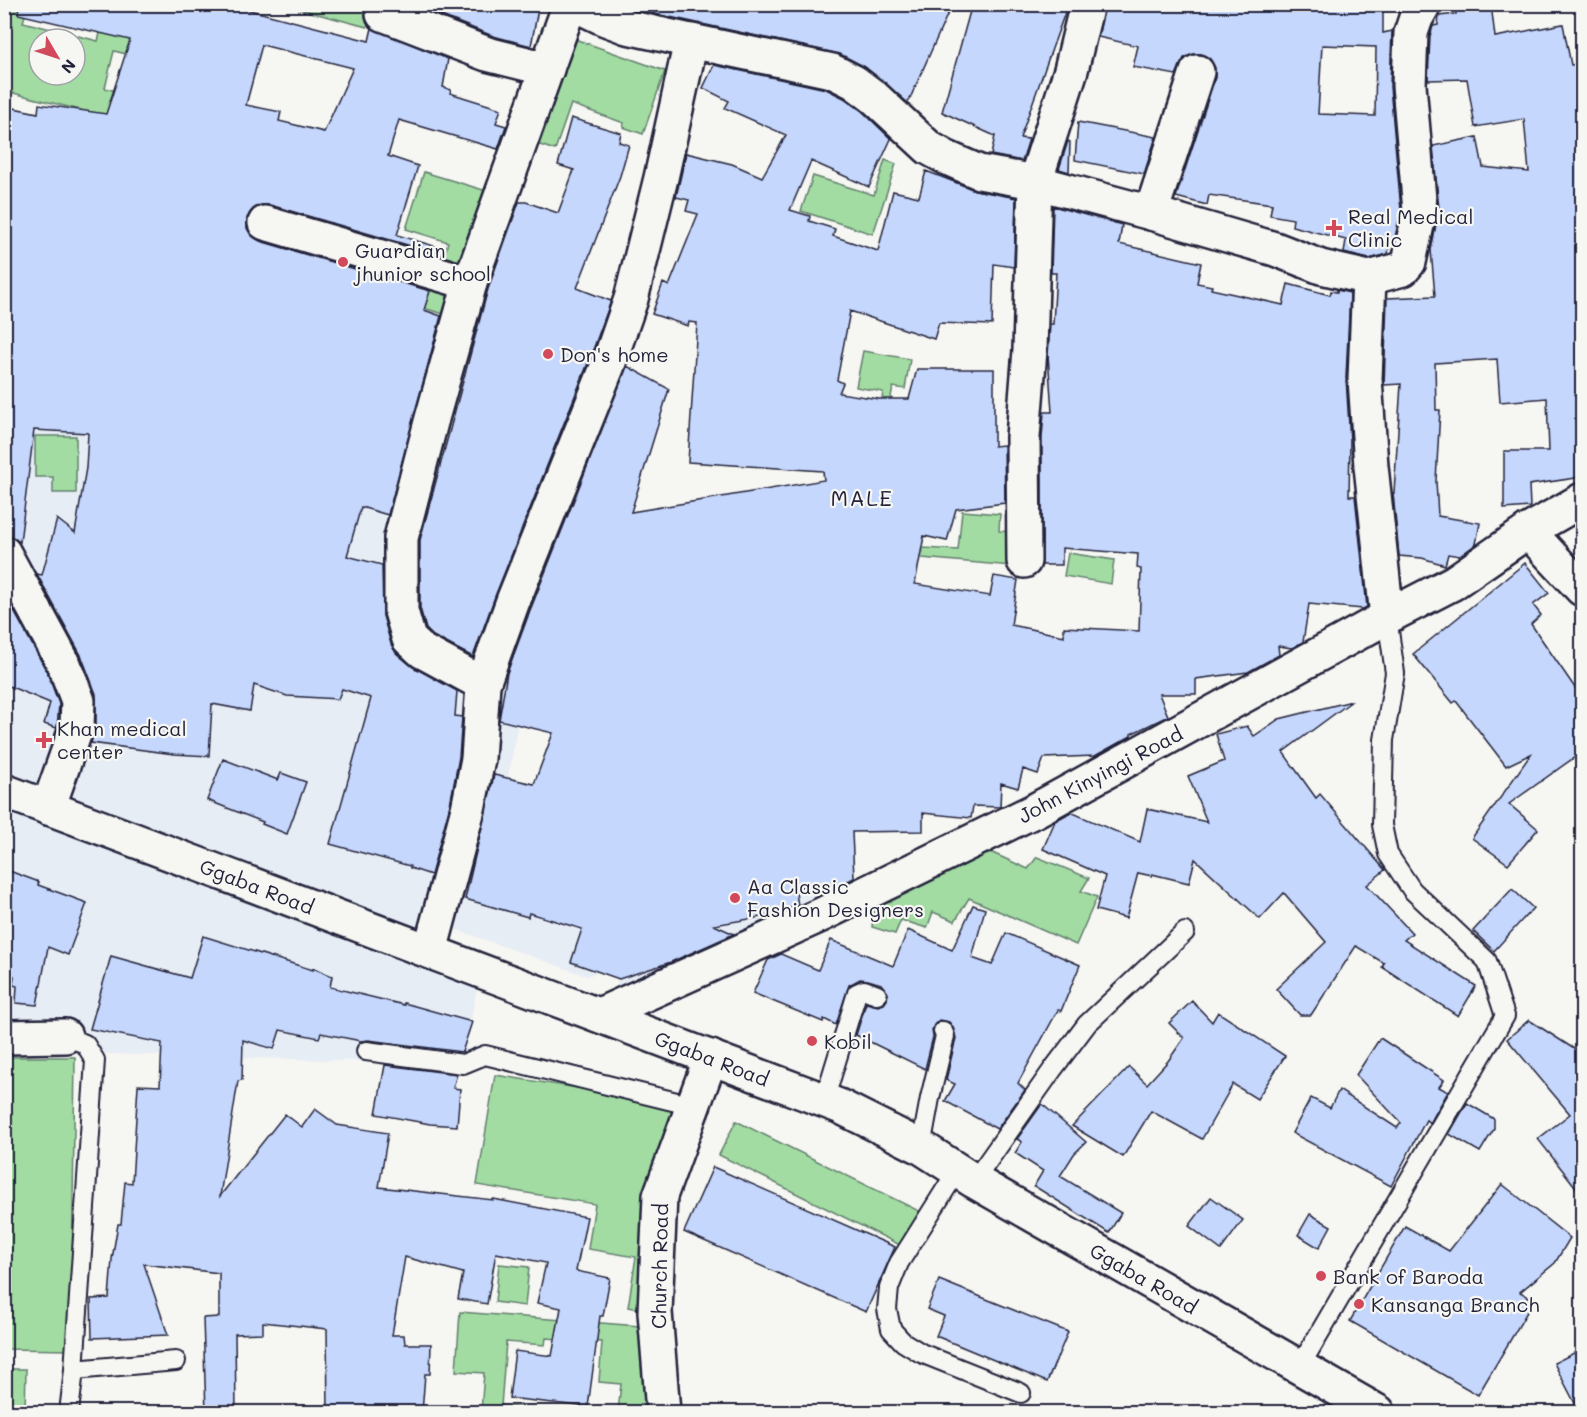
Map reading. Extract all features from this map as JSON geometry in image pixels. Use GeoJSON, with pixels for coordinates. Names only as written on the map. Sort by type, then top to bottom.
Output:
{"type":"FeatureCollection","features":[{"type":"Feature","properties":{"kind":"street"},"geometry":{"type":"LineString","coordinates":[[483,684],[422,651],[409,639],[401,611],[401,538],[430,422],[470,283],[572,4],[627,27],[832,71],[854,82],[929,148],[979,172],[1035,182],[1151,213],[1275,249],[1321,267],[1369,278],[1403,269],[1409,262],[1420,211],[1409,85],[1411,33],[1424,4]]}},
{"type":"Feature","properties":{"kind":"street"},"geometry":{"type":"LineString","coordinates":[[1024,561],[1023,437],[1032,329],[1035,182],[1071,70],[1088,4]]}},
{"type":"Feature","properties":{"kind":"street"},"geometry":{"type":"LineString","coordinates":[[383,14],[487,54],[547,69]]}},
{"type":"Feature","properties":{"kind":"street"},"geometry":{"type":"LineString","coordinates":[[430,951],[468,809],[478,759],[483,684],[513,601],[608,365],[631,299],[661,178],[691,41]]}},
{"type":"Feature","properties":{"kind":"street"},"geometry":{"type":"LineString","coordinates":[[1151,213],[1197,72]]}},
{"type":"Feature","properties":{"kind":"street"},"geometry":{"type":"LineString","coordinates":[[265,222],[470,283]]}},
{"type":"Feature","properties":{"kind":"street"},"geometry":{"type":"LineString","coordinates":[[1369,278],[1365,379],[1371,466],[1387,617]]}},
{"type":"Feature","properties":{"kind":"street","name":"John Kinyingi Road"},"geometry":{"type":"LineString","coordinates":[[599,1015],[820,915],[1034,811],[1453,583],[1528,531],[1582,500]]}},
{"type":"Feature","properties":{"kind":"street"},"geometry":{"type":"LineString","coordinates":[[1528,531],[1582,589]]}},
{"type":"Feature","properties":{"kind":"street"},"geometry":{"type":"LineString","coordinates":[[4,553],[64,664],[78,700],[77,726],[48,808]]}},
{"type":"Feature","properties":{"kind":"street","name":"Ggaba Road"},"geometry":{"type":"LineString","coordinates":[[4,791],[824,1101],[921,1147],[966,1176],[1370,1411]]}},
{"type":"Feature","properties":{"kind":"street"},"geometry":{"type":"LineString","coordinates":[[4,1037],[65,1036]]}},
{"type":"Feature","properties":{"kind":"street","name":"Church Road"},"geometry":{"type":"LineString","coordinates":[[663,1413],[655,1312],[660,1196],[711,1057]]}},
{"type":"Feature","properties":{"kind":"lane"},"geometry":{"type":"LineString","coordinates":[[1299,1368],[1506,1016],[1487,961],[1412,890],[1388,854],[1382,825],[1384,751],[1395,673],[1387,617]]}},
{"type":"Feature","properties":{"kind":"lane"},"geometry":{"type":"LineString","coordinates":[[1021,1393],[921,1353],[903,1342],[891,1329],[887,1309],[889,1288],[899,1263],[1087,1024],[1185,932]]}},
{"type":"Feature","properties":{"kind":"lane"},"geometry":{"type":"LineString","coordinates":[[824,1101],[857,993],[864,990],[877,995]]}},
{"type":"Feature","properties":{"kind":"lane"},"geometry":{"type":"LineString","coordinates":[[921,1147],[945,1036],[943,1031]]}},
{"type":"Feature","properties":{"kind":"lane"},"geometry":{"type":"LineString","coordinates":[[65,1036],[85,1044],[95,1060],[74,1370],[69,1413]]}},
{"type":"Feature","properties":{"kind":"lane"},"geometry":{"type":"LineString","coordinates":[[366,1052],[463,1064],[486,1055],[693,1106]]}},
{"type":"Feature","properties":{"kind":"lane"},"geometry":{"type":"LineString","coordinates":[[74,1370],[176,1361]]}},
{"type":"Feature","properties":{"kind":"shaded area"},"geometry":{"type":"Polygon","coordinates":[[[5,128],[458,286],[401,611],[478,682],[496,599],[539,606],[488,888],[446,877],[445,880],[626,925],[812,878],[823,899],[617,997],[617,964],[587,976],[437,923],[435,932],[480,970],[463,1064],[5,1051],[5,128]]]}},
{"type":"Feature","properties":{"kind":"green space"},"geometry":{"type":"Polygon","coordinates":[[[12,5],[28,5],[23,22],[43,27],[27,27],[27,87],[87,87],[87,38],[98,41],[102,26],[140,36],[135,56],[114,51],[105,88],[123,93],[116,119],[5,91],[5,33],[12,5]]]}},
{"type":"Feature","properties":{"kind":"green space"},"geometry":{"type":"Polygon","coordinates":[[[301,5],[373,5],[367,27],[299,9],[301,5]]]}},
{"type":"Feature","properties":{"kind":"green space"},"geometry":{"type":"Polygon","coordinates":[[[569,37],[665,71],[643,134],[623,127],[624,123],[571,104],[555,150],[531,142],[569,37]]]}},
{"type":"Feature","properties":{"kind":"green space"},"geometry":{"type":"Polygon","coordinates":[[[885,160],[896,164],[873,234],[801,211],[813,176],[874,195],[885,160]]]}},
{"type":"Feature","properties":{"kind":"green space"},"geometry":{"type":"Polygon","coordinates":[[[424,172],[490,192],[467,267],[443,260],[448,242],[406,229],[424,172]]]}},
{"type":"Feature","properties":{"kind":"green space"},"geometry":{"type":"Polygon","coordinates":[[[403,277],[466,283],[433,391],[422,387],[444,314],[396,300],[403,277]]]}},
{"type":"Feature","properties":{"kind":"green space"},"geometry":{"type":"Polygon","coordinates":[[[863,351],[910,359],[905,389],[893,387],[889,406],[881,405],[883,392],[856,387],[863,351]]]}},
{"type":"Feature","properties":{"kind":"green space"},"geometry":{"type":"Polygon","coordinates":[[[35,436],[76,436],[76,493],[53,493],[53,477],[35,477],[35,436]]]}},
{"type":"Feature","properties":{"kind":"green space"},"geometry":{"type":"Polygon","coordinates":[[[962,511],[1000,514],[999,531],[1015,532],[1012,566],[922,558],[923,548],[958,550],[962,511]]]}},
{"type":"Feature","properties":{"kind":"green space"},"geometry":{"type":"Polygon","coordinates":[[[1068,553],[1114,560],[1111,584],[1064,576],[1068,553]]]}},
{"type":"Feature","properties":{"kind":"green space"},"geometry":{"type":"Polygon","coordinates":[[[988,851],[1028,869],[1037,857],[1089,878],[1081,891],[1097,897],[1076,945],[969,898],[955,921],[933,912],[927,928],[901,920],[895,934],[872,927],[874,907],[988,851]]]}},
{"type":"Feature","properties":{"kind":"green space"},"geometry":{"type":"Polygon","coordinates":[[[5,1057],[75,1057],[71,1350],[5,1349],[5,1057]]]}},
{"type":"Feature","properties":{"kind":"green space"},"geometry":{"type":"Polygon","coordinates":[[[495,1075],[674,1103],[641,1309],[628,1307],[636,1257],[588,1249],[595,1204],[477,1185],[495,1075]]]}},
{"type":"Feature","properties":{"kind":"green space"},"geometry":{"type":"Polygon","coordinates":[[[736,1121],[919,1211],[902,1246],[719,1155],[736,1121]]]}},
{"type":"Feature","properties":{"kind":"green space"},"geometry":{"type":"Polygon","coordinates":[[[499,1264],[529,1267],[525,1306],[495,1302],[499,1264]]]}},
{"type":"Feature","properties":{"kind":"green space"},"geometry":{"type":"Polygon","coordinates":[[[460,1312],[652,1327],[645,1412],[618,1412],[621,1384],[599,1382],[602,1342],[546,1338],[545,1345],[506,1342],[501,1406],[545,1409],[545,1412],[481,1412],[484,1373],[456,1371],[460,1312]]]}},
{"type":"Feature","properties":{"kind":"green space"},"geometry":{"type":"Polygon","coordinates":[[[5,1369],[26,1369],[25,1412],[5,1412],[5,1369]]]}},
{"type":"Feature","properties":{"kind":"building"},"geometry":{"type":"Polygon","coordinates":[[[19,4],[227,4],[369,41],[372,28],[448,59],[443,87],[451,90],[450,93],[501,109],[496,123],[506,126],[498,149],[399,120],[388,156],[418,166],[397,235],[444,249],[442,255],[270,205],[261,205],[253,209],[247,218],[247,228],[251,235],[260,241],[430,291],[424,310],[441,316],[388,515],[361,507],[347,556],[382,565],[383,616],[396,653],[413,667],[457,691],[455,716],[462,717],[459,757],[450,805],[431,875],[410,868],[410,866],[330,844],[371,698],[342,689],[338,699],[287,696],[254,685],[250,711],[212,704],[209,756],[174,754],[91,743],[96,727],[96,694],[81,655],[37,574],[42,575],[57,519],[75,533],[86,468],[88,433],[34,430],[20,542],[4,534],[4,106],[38,113],[39,104],[106,114],[130,40],[87,30],[87,27],[74,27],[18,14],[19,4]],[[262,45],[246,105],[281,112],[279,121],[324,132],[353,68],[262,45]]]}},
{"type":"Feature","properties":{"kind":"building"},"geometry":{"type":"Polygon","coordinates":[[[411,4],[539,4],[531,46],[493,36],[411,4]]]}},
{"type":"Feature","properties":{"kind":"building"},"geometry":{"type":"Polygon","coordinates":[[[634,4],[952,4],[908,103],[865,67],[840,54],[656,14],[634,4]]]}},
{"type":"Feature","properties":{"kind":"building"},"geometry":{"type":"Polygon","coordinates":[[[972,4],[1068,4],[1020,138],[1029,139],[1022,161],[991,155],[995,136],[942,112],[972,4]]]}},
{"type":"Feature","properties":{"kind":"building"},"geometry":{"type":"Polygon","coordinates":[[[1105,4],[1383,4],[1383,33],[1392,31],[1390,87],[1401,210],[1394,242],[1390,242],[1388,254],[1369,259],[1344,253],[1346,240],[1292,226],[1293,219],[1270,215],[1272,204],[1209,195],[1207,205],[1176,197],[1215,78],[1215,68],[1210,59],[1202,54],[1184,58],[1176,75],[1133,67],[1138,46],[1098,37],[1105,4]],[[1322,45],[1318,114],[1375,116],[1376,47],[1322,45]]]}},
{"type":"Feature","properties":{"kind":"building"},"geometry":{"type":"Polygon","coordinates":[[[1455,4],[1491,4],[1495,37],[1563,24],[1571,65],[1582,64],[1582,477],[1529,485],[1530,507],[1504,509],[1504,451],[1549,451],[1547,398],[1500,402],[1497,359],[1435,363],[1436,410],[1440,410],[1436,481],[1438,516],[1480,523],[1476,544],[1460,556],[1448,554],[1445,565],[1422,558],[1399,556],[1393,493],[1401,384],[1384,385],[1387,298],[1435,296],[1431,250],[1439,209],[1433,146],[1477,137],[1483,167],[1529,172],[1524,119],[1475,127],[1467,79],[1428,80],[1430,36],[1433,26],[1438,25],[1439,16],[1456,14],[1455,4]]]}},
{"type":"Feature","properties":{"kind":"building"},"geometry":{"type":"Polygon","coordinates":[[[714,65],[826,89],[862,111],[891,139],[869,187],[811,161],[790,210],[810,216],[809,221],[835,229],[833,236],[878,251],[893,191],[919,197],[926,171],[975,190],[1016,198],[1014,267],[994,264],[992,325],[939,323],[934,339],[850,311],[837,380],[843,383],[839,393],[879,399],[909,399],[917,369],[994,369],[994,446],[1004,445],[1005,503],[956,509],[947,541],[924,536],[915,584],[990,596],[994,576],[1018,580],[1011,625],[1064,636],[1064,627],[1139,631],[1141,569],[1137,568],[1138,554],[1062,548],[1062,565],[1042,565],[1042,438],[1044,412],[1052,412],[1048,355],[1050,324],[1053,324],[1056,273],[1051,273],[1053,206],[1122,225],[1119,244],[1201,263],[1197,283],[1212,286],[1211,289],[1283,305],[1288,284],[1330,295],[1331,291],[1337,292],[1337,290],[1350,293],[1346,378],[1350,441],[1349,496],[1355,496],[1367,607],[1363,609],[1309,604],[1303,642],[1292,648],[1278,646],[1279,655],[1248,672],[1196,679],[1196,694],[1159,694],[1168,716],[1131,734],[1095,756],[1044,758],[1038,774],[1023,769],[1018,788],[1001,783],[1000,807],[973,806],[971,818],[923,813],[923,831],[852,832],[854,878],[840,885],[795,887],[798,905],[782,912],[771,913],[772,915],[714,925],[734,934],[671,962],[619,979],[571,962],[582,929],[529,913],[528,917],[465,899],[494,775],[534,784],[553,733],[499,720],[507,673],[627,366],[669,389],[631,512],[824,480],[823,471],[688,462],[697,323],[689,322],[688,326],[652,314],[663,283],[669,286],[698,214],[686,211],[689,200],[676,197],[686,153],[732,164],[762,177],[786,135],[725,108],[729,101],[703,88],[714,65]]]}},
{"type":"Feature","properties":{"kind":"building"},"geometry":{"type":"Polygon","coordinates":[[[571,118],[621,133],[619,142],[629,145],[620,176],[577,288],[611,301],[473,657],[433,636],[426,629],[420,608],[420,540],[488,289],[519,202],[526,202],[558,213],[574,170],[558,165],[571,118]]]}},
{"type":"Feature","properties":{"kind":"building"},"geometry":{"type":"Polygon","coordinates":[[[1078,122],[1156,137],[1144,174],[1075,160],[1078,122]]]}},
{"type":"Feature","properties":{"kind":"building"},"geometry":{"type":"Polygon","coordinates":[[[1068,141],[1070,142],[1069,172],[1059,169],[1068,141]]]}},
{"type":"Feature","properties":{"kind":"building"},"geometry":{"type":"Polygon","coordinates":[[[1525,563],[1549,593],[1533,605],[1541,615],[1531,624],[1582,698],[1582,752],[1509,804],[1538,829],[1508,864],[1472,838],[1531,754],[1506,766],[1456,701],[1453,703],[1413,654],[1525,563]]]}},
{"type":"Feature","properties":{"kind":"building"},"geometry":{"type":"Polygon","coordinates":[[[4,593],[47,672],[59,704],[57,728],[44,724],[50,703],[4,684],[4,593]]]}},
{"type":"Feature","properties":{"kind":"building"},"geometry":{"type":"Polygon","coordinates":[[[1352,701],[1283,752],[1316,798],[1320,794],[1385,870],[1367,885],[1412,933],[1404,940],[1476,986],[1458,1016],[1382,967],[1384,963],[1356,946],[1311,1015],[1300,1015],[1276,989],[1326,942],[1284,893],[1260,919],[1195,859],[1189,883],[1138,873],[1126,918],[1096,910],[1105,876],[1043,849],[1055,821],[1071,812],[1140,842],[1147,809],[1207,822],[1188,776],[1224,761],[1216,734],[1247,726],[1254,736],[1279,719],[1352,701]]]}},
{"type":"Feature","properties":{"kind":"building"},"geometry":{"type":"Polygon","coordinates":[[[223,759],[278,780],[281,773],[306,782],[287,834],[207,800],[223,759]]]}},
{"type":"Feature","properties":{"kind":"building"},"geometry":{"type":"Polygon","coordinates":[[[4,869],[39,882],[38,885],[87,903],[68,955],[48,947],[37,1005],[16,1003],[17,986],[13,985],[14,976],[4,976],[4,869]]]}},
{"type":"Feature","properties":{"kind":"building"},"geometry":{"type":"Polygon","coordinates":[[[1512,889],[1533,908],[1494,951],[1473,931],[1512,889]]]}},
{"type":"Feature","properties":{"kind":"building"},"geometry":{"type":"Polygon","coordinates":[[[973,905],[985,909],[972,958],[992,965],[1006,933],[1080,965],[1061,1011],[1058,1010],[1018,1083],[1025,1090],[997,1129],[945,1101],[955,1084],[946,1080],[956,1038],[949,1022],[939,1020],[934,1025],[925,1069],[856,1035],[866,1003],[878,1006],[887,1000],[888,993],[881,984],[860,979],[849,985],[836,1025],[824,1019],[823,1022],[753,993],[768,960],[781,954],[818,970],[831,940],[893,966],[908,930],[952,950],[973,905]]]}},
{"type":"Feature","properties":{"kind":"building"},"geometry":{"type":"Polygon","coordinates":[[[203,936],[313,970],[313,968],[332,976],[330,987],[404,1005],[404,1003],[472,1022],[462,1052],[361,1041],[321,1033],[319,1038],[280,1030],[274,1049],[243,1040],[242,1080],[238,1081],[220,1196],[285,1114],[302,1127],[315,1109],[337,1125],[388,1133],[379,1187],[493,1199],[587,1217],[576,1271],[610,1278],[603,1316],[600,1316],[588,1407],[509,1398],[515,1351],[552,1356],[561,1308],[537,1303],[546,1263],[496,1253],[487,1304],[458,1299],[463,1273],[405,1257],[392,1335],[404,1335],[405,1344],[431,1344],[430,1374],[425,1374],[422,1413],[328,1413],[327,1329],[263,1322],[263,1333],[235,1334],[236,1413],[206,1413],[203,1318],[219,1317],[219,1273],[144,1264],[168,1335],[92,1338],[91,1299],[109,1298],[112,1259],[118,1224],[121,1224],[125,1182],[132,1183],[138,1085],[160,1086],[162,1043],[90,1029],[111,956],[190,978],[203,936]]]}},
{"type":"Feature","properties":{"kind":"building"},"geometry":{"type":"Polygon","coordinates":[[[1192,1001],[1212,1022],[1218,1012],[1285,1056],[1257,1099],[1233,1084],[1202,1139],[1151,1111],[1123,1157],[1072,1126],[1129,1067],[1147,1084],[1168,1061],[1184,1038],[1169,1023],[1192,1001]]]}},
{"type":"Feature","properties":{"kind":"building"},"geometry":{"type":"Polygon","coordinates":[[[1529,1020],[1582,1054],[1582,1195],[1538,1139],[1570,1114],[1507,1039],[1529,1020]]]}},
{"type":"Feature","properties":{"kind":"building"},"geometry":{"type":"Polygon","coordinates":[[[1380,1038],[1444,1080],[1439,1087],[1448,1092],[1430,1123],[1426,1120],[1391,1186],[1292,1133],[1311,1098],[1330,1108],[1339,1090],[1397,1128],[1401,1123],[1356,1075],[1380,1038]]]}},
{"type":"Feature","properties":{"kind":"building"},"geometry":{"type":"Polygon","coordinates":[[[385,1065],[457,1074],[453,1088],[460,1089],[457,1126],[430,1124],[376,1114],[385,1065]]]}},
{"type":"Feature","properties":{"kind":"building"},"geometry":{"type":"Polygon","coordinates":[[[1467,1103],[1494,1119],[1494,1129],[1480,1152],[1449,1134],[1467,1103]]]}},
{"type":"Feature","properties":{"kind":"building"},"geometry":{"type":"Polygon","coordinates":[[[1042,1104],[1086,1142],[1074,1154],[1060,1176],[1121,1213],[1109,1233],[1034,1186],[1043,1171],[1015,1153],[1022,1142],[1017,1139],[1042,1104]]]}},
{"type":"Feature","properties":{"kind":"building"},"geometry":{"type":"Polygon","coordinates":[[[713,1167],[895,1247],[866,1312],[684,1232],[713,1167]]]}},
{"type":"Feature","properties":{"kind":"building"},"geometry":{"type":"Polygon","coordinates":[[[1502,1184],[1570,1238],[1555,1263],[1520,1292],[1534,1300],[1478,1395],[1350,1321],[1405,1226],[1449,1251],[1502,1184]]]}},
{"type":"Feature","properties":{"kind":"building"},"geometry":{"type":"Polygon","coordinates":[[[1211,1197],[1243,1220],[1221,1250],[1189,1226],[1211,1197]]]}},
{"type":"Feature","properties":{"kind":"building"},"geometry":{"type":"Polygon","coordinates":[[[1310,1214],[1331,1226],[1319,1248],[1298,1235],[1310,1214]]]}},
{"type":"Feature","properties":{"kind":"building"},"geometry":{"type":"Polygon","coordinates":[[[939,1280],[1068,1332],[1047,1382],[936,1336],[944,1316],[927,1309],[939,1280]]]}},
{"type":"Feature","properties":{"kind":"building"},"geometry":{"type":"Polygon","coordinates":[[[1582,1349],[1582,1413],[1580,1413],[1554,1363],[1582,1349]]]}},
{"type":"Feature","properties":{"kind":"place","name":"Real Medical Clinic"},"geometry":{"type":"Point","coordinates":[1334,228]}},
{"type":"Feature","properties":{"kind":"place","name":"Guardian jhunior school"},"geometry":{"type":"Point","coordinates":[343,262]}},
{"type":"Feature","properties":{"kind":"place","name":"Don's home"},"geometry":{"type":"Point","coordinates":[548,354]}},
{"type":"Feature","properties":{"kind":"place","name":"Khan medical center"},"geometry":{"type":"Point","coordinates":[44,740]}},
{"type":"Feature","properties":{"kind":"place","name":"Aa Classic Fashion Designers"},"geometry":{"type":"Point","coordinates":[735,898]}},
{"type":"Feature","properties":{"kind":"place","name":"Kobil"},"geometry":{"type":"Point","coordinates":[812,1041]}},
{"type":"Feature","properties":{"kind":"place","name":"Bank of Baroda"},"geometry":{"type":"Point","coordinates":[1321,1276]}},
{"type":"Feature","properties":{"kind":"place","name":"Kansanga Branch"},"geometry":{"type":"Point","coordinates":[1359,1304]}},
{"type":"Feature","properties":{"kind":"district","name":"MALE"},"geometry":{"type":"Point","coordinates":[862,497]}}]}
